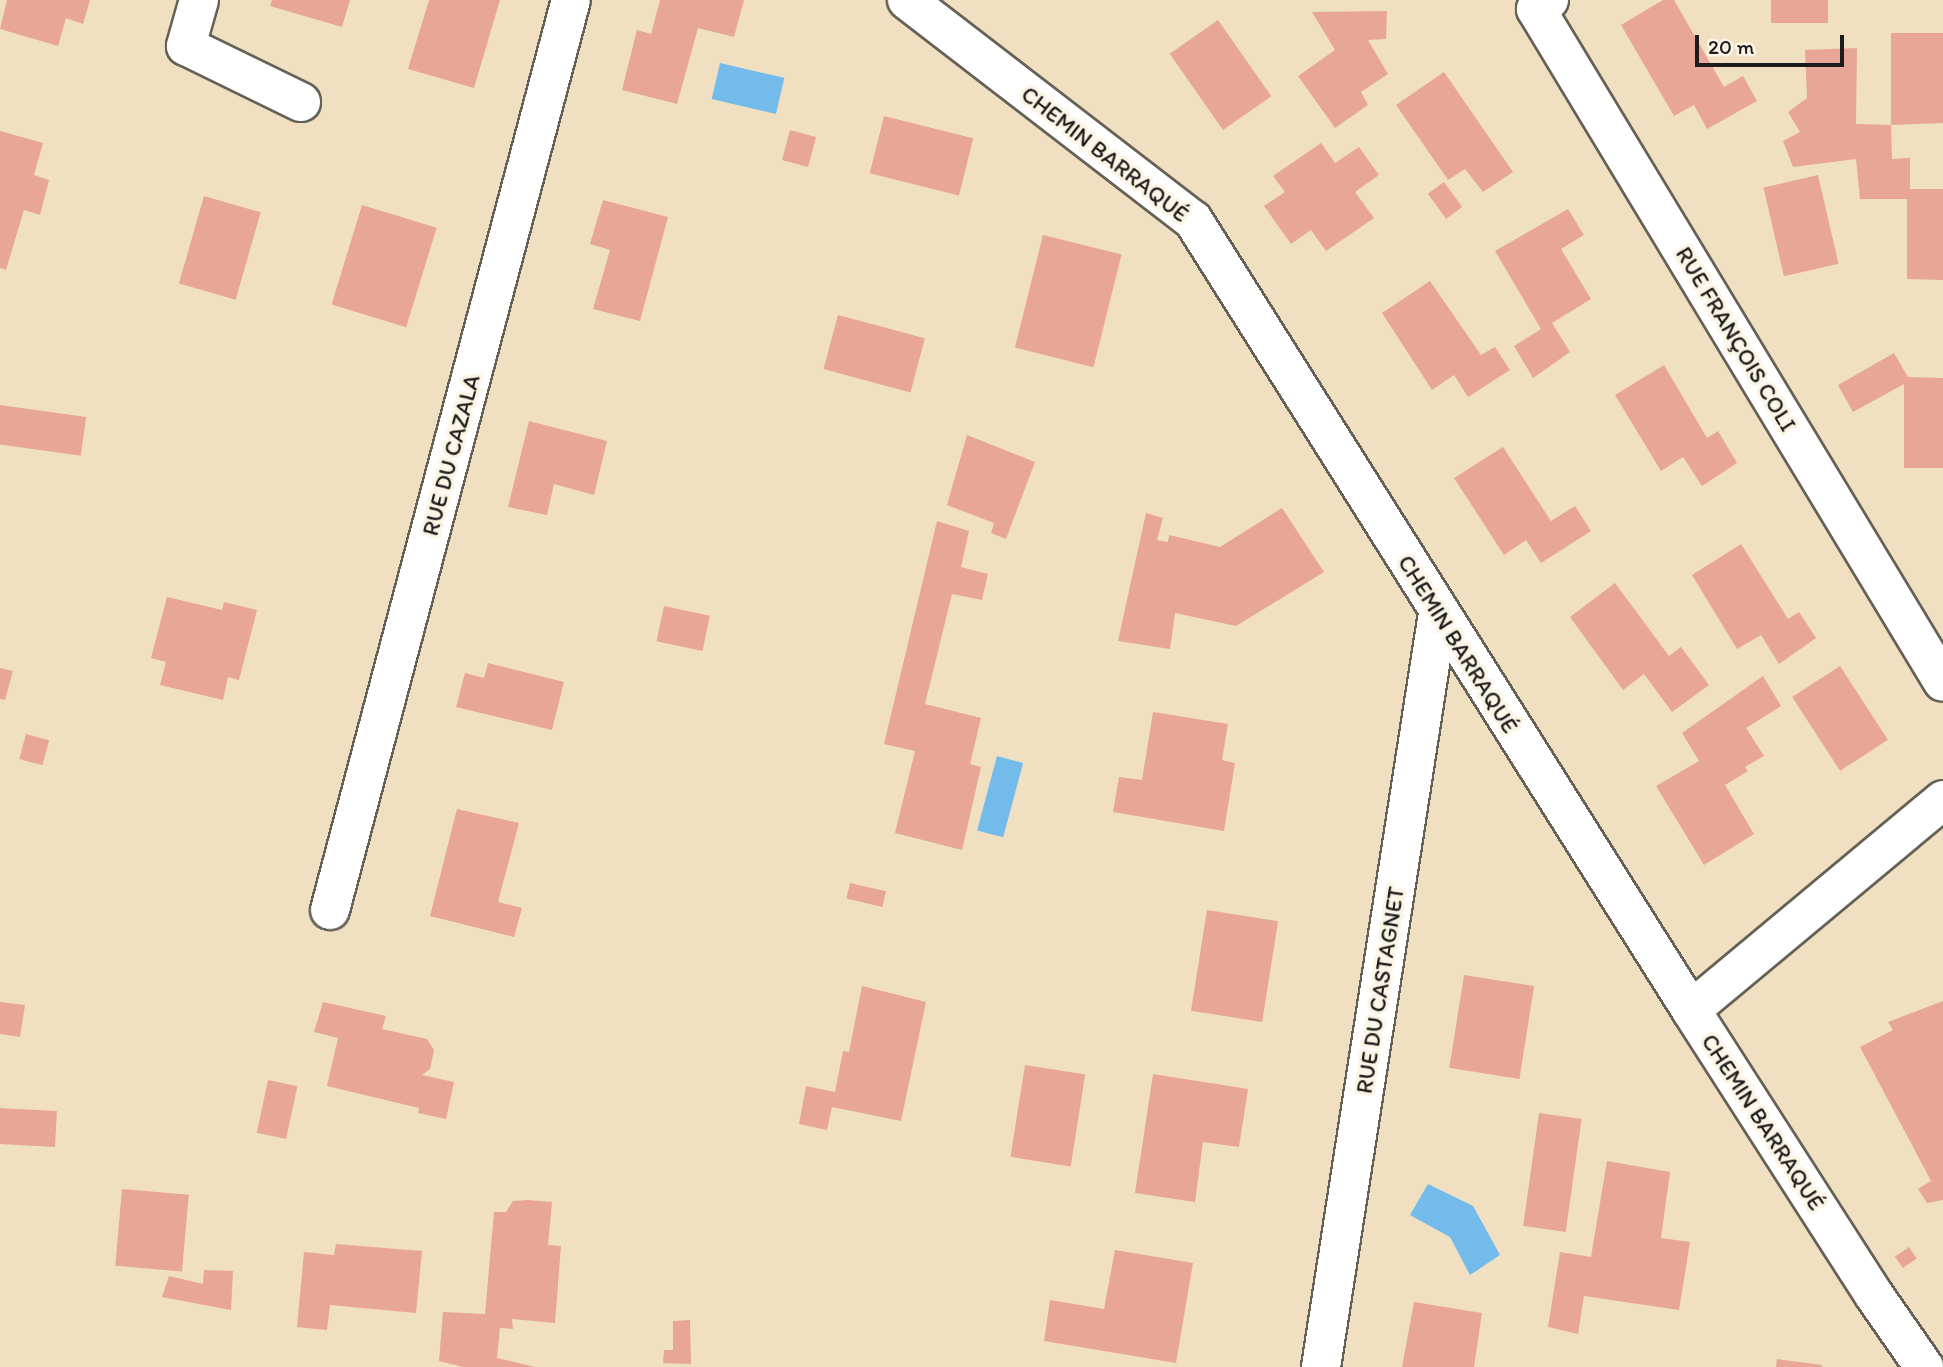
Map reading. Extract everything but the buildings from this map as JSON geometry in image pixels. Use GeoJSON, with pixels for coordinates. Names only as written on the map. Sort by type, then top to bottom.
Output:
{"type":"FeatureCollection","features":[{"type":"Feature","properties":{"kind":"street"},"geometry":{"type":"LineString","coordinates":[[199,0],[186,46],[300,102]]}},
{"type":"Feature","properties":{"kind":"street","name":"RUE DU CAZALA"},"geometry":{"type":"LineString","coordinates":[[331,910],[571,0]]}},
{"type":"Feature","properties":{"kind":"street","name":"CHEMIN BARRAQUÉ"},"geometry":{"type":"LineString","coordinates":[[907,0],[1193,220],[1691,1010],[1874,1295],[1924,1367]]}},
{"type":"Feature","properties":{"kind":"street","name":"RUE FRANÇOIS COLI"},"geometry":{"type":"LineString","coordinates":[[1549,0],[1536,9],[1943,682]]}},
{"type":"Feature","properties":{"kind":"street","name":"RUE DU CASTAGNET"},"geometry":{"type":"LineString","coordinates":[[1321,1367],[1438,612]]}},
{"type":"Feature","properties":{"kind":"street"},"geometry":{"type":"LineString","coordinates":[[1691,1010],[1943,800]]}},
{"type":"Feature","properties":{"kind":"water"},"geometry":{"type":"Polygon","coordinates":[[[720,63],[784,78],[776,114],[712,99],[720,63]]]}},
{"type":"Feature","properties":{"kind":"water"},"geometry":{"type":"Polygon","coordinates":[[[997,756],[1023,763],[1003,837],[977,830],[997,756]]]}},
{"type":"Feature","properties":{"kind":"water"},"geometry":{"type":"Polygon","coordinates":[[[1428,1184],[1473,1206],[1500,1255],[1470,1275],[1450,1237],[1410,1215],[1428,1184]]]}}]}
